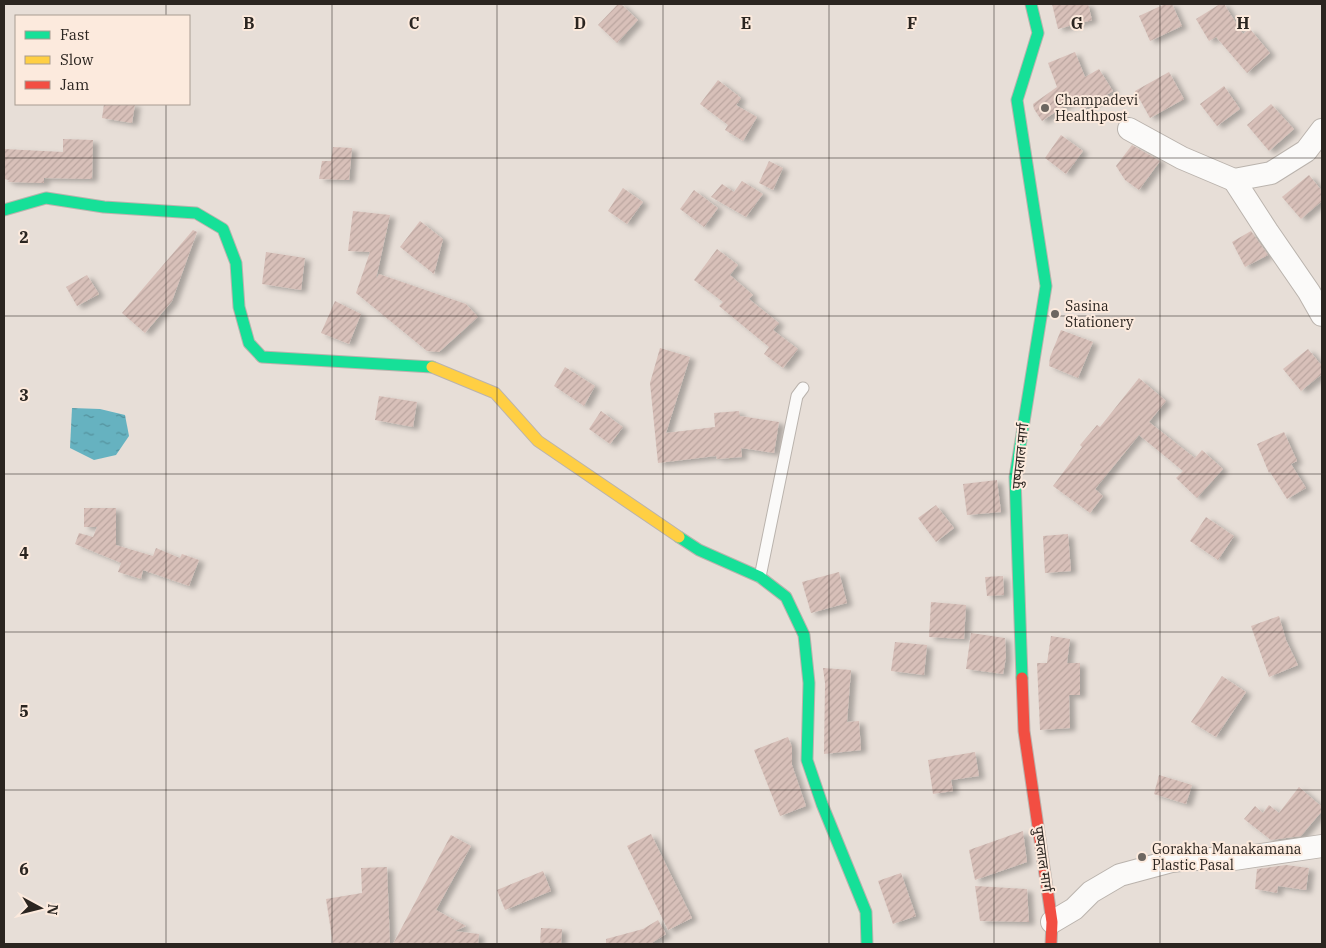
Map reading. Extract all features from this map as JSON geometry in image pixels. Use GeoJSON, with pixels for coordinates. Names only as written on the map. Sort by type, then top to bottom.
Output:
{"type":"FeatureCollection","features":[{"type":"Feature","properties":{"kind":"street","name":"पुष्पलाल मार्ग"},"geometry":{"type":"LineString","coordinates":[[1031,4],[1038,32],[1017,100],[1046,286],[1015,477],[1024,731],[1052,922],[1051,944]]}},
{"type":"Feature","properties":{"kind":"street"},"geometry":{"type":"LineString","coordinates":[[1129,128],[1182,158],[1234,180],[1271,173],[1306,151],[1322,130]]}},
{"type":"Feature","properties":{"kind":"street"},"geometry":{"type":"LineString","coordinates":[[1234,180],[1309,292],[1322,315]]}},
{"type":"Feature","properties":{"kind":"street"},"geometry":{"type":"LineString","coordinates":[[4,210],[46,198],[104,207],[196,213],[223,229],[236,263],[238,307],[249,343],[262,356],[434,367],[495,393],[538,441],[699,550],[760,577],[786,597],[804,635],[809,683],[806,760],[866,912],[867,944]]}},
{"type":"Feature","properties":{"kind":"street"},"geometry":{"type":"LineString","coordinates":[[1052,922],[1074,909],[1091,892],[1120,875],[1189,859],[1234,859],[1322,846]]}},
{"type":"Feature","properties":{"kind":"lane"},"geometry":{"type":"LineString","coordinates":[[760,577],[797,396],[803,388]]}},
{"type":"Feature","properties":{"kind":"water"},"geometry":{"type":"Polygon","coordinates":[[[72,408],[100,409],[125,415],[129,436],[116,455],[94,460],[70,448],[72,408]]]}},
{"type":"Feature","properties":{"kind":"building"},"geometry":{"type":"Polygon","coordinates":[[[618,4],[621,4],[638,20],[617,43],[598,25],[618,4]]]}},
{"type":"Feature","properties":{"kind":"building"},"geometry":{"type":"Polygon","coordinates":[[[1052,4],[1088,4],[1092,20],[1058,29],[1052,4]]]}},
{"type":"Feature","properties":{"kind":"building"},"geometry":{"type":"Polygon","coordinates":[[[1165,4],[1172,4],[1182,26],[1150,41],[1139,16],[1165,4]]]}},
{"type":"Feature","properties":{"kind":"building"},"geometry":{"type":"Polygon","coordinates":[[[1220,4],[1224,4],[1243,34],[1250,29],[1270,53],[1247,73],[1216,37],[1209,41],[1196,19],[1220,4]]]}},
{"type":"Feature","properties":{"kind":"building"},"geometry":{"type":"Polygon","coordinates":[[[1075,52],[1085,77],[1099,69],[1113,91],[1082,110],[1075,99],[1042,121],[1033,104],[1057,87],[1048,63],[1075,52]]]}},
{"type":"Feature","properties":{"kind":"building"},"geometry":{"type":"Polygon","coordinates":[[[1169,72],[1184,99],[1150,118],[1135,91],[1169,72]]]}},
{"type":"Feature","properties":{"kind":"building"},"geometry":{"type":"Polygon","coordinates":[[[718,80],[741,98],[736,105],[757,117],[743,141],[725,130],[728,125],[700,104],[718,80]]]}},
{"type":"Feature","properties":{"kind":"building"},"geometry":{"type":"Polygon","coordinates":[[[1224,86],[1240,109],[1217,126],[1200,104],[1224,86]]]}},
{"type":"Feature","properties":{"kind":"building"},"geometry":{"type":"Polygon","coordinates":[[[1271,104],[1294,129],[1269,151],[1247,125],[1271,104]]]}},
{"type":"Feature","properties":{"kind":"building"},"geometry":{"type":"Polygon","coordinates":[[[104,105],[135,105],[132,123],[102,118],[104,105]]]}},
{"type":"Feature","properties":{"kind":"building"},"geometry":{"type":"Polygon","coordinates":[[[1061,135],[1083,151],[1066,174],[1045,158],[1061,135]]]}},
{"type":"Feature","properties":{"kind":"building"},"geometry":{"type":"Polygon","coordinates":[[[63,139],[93,140],[92,179],[44,178],[44,183],[40,183],[8,182],[9,180],[4,179],[4,149],[63,152],[63,139]]]}},
{"type":"Feature","properties":{"kind":"building"},"geometry":{"type":"Polygon","coordinates":[[[1132,145],[1160,161],[1139,190],[1125,180],[1116,166],[1132,145]]]}},
{"type":"Feature","properties":{"kind":"building"},"geometry":{"type":"Polygon","coordinates":[[[333,147],[352,148],[349,180],[319,179],[322,161],[331,161],[333,147]]]}},
{"type":"Feature","properties":{"kind":"building"},"geometry":{"type":"Polygon","coordinates":[[[769,161],[783,168],[773,190],[759,183],[769,161]]]}},
{"type":"Feature","properties":{"kind":"building"},"geometry":{"type":"Polygon","coordinates":[[[1309,175],[1322,191],[1322,201],[1301,219],[1282,197],[1309,175]]]}},
{"type":"Feature","properties":{"kind":"building"},"geometry":{"type":"Polygon","coordinates":[[[742,181],[763,194],[746,217],[711,197],[722,184],[734,192],[742,181]]]}},
{"type":"Feature","properties":{"kind":"building"},"geometry":{"type":"Polygon","coordinates":[[[623,188],[643,202],[627,224],[608,211],[623,188]]]}},
{"type":"Feature","properties":{"kind":"building"},"geometry":{"type":"Polygon","coordinates":[[[694,190],[718,208],[704,227],[680,209],[694,190]]]}},
{"type":"Feature","properties":{"kind":"building"},"geometry":{"type":"Polygon","coordinates":[[[353,211],[390,215],[376,279],[379,274],[466,304],[478,317],[439,352],[427,351],[356,293],[370,252],[348,251],[353,211]]]}},
{"type":"Feature","properties":{"kind":"building"},"geometry":{"type":"Polygon","coordinates":[[[420,221],[443,239],[434,274],[400,247],[420,221]]]}},
{"type":"Feature","properties":{"kind":"building"},"geometry":{"type":"Polygon","coordinates":[[[193,230],[197,232],[172,301],[145,333],[122,313],[193,230]]]}},
{"type":"Feature","properties":{"kind":"building"},"geometry":{"type":"Polygon","coordinates":[[[1251,231],[1268,255],[1245,267],[1232,242],[1251,231]]]}},
{"type":"Feature","properties":{"kind":"building"},"geometry":{"type":"Polygon","coordinates":[[[717,249],[738,265],[730,275],[753,295],[749,299],[779,323],[773,330],[798,349],[783,368],[764,354],[769,347],[719,306],[723,302],[694,280],[717,249]]]}},
{"type":"Feature","properties":{"kind":"building"},"geometry":{"type":"Polygon","coordinates":[[[266,252],[305,258],[301,290],[262,284],[266,252]]]}},
{"type":"Feature","properties":{"kind":"building"},"geometry":{"type":"Polygon","coordinates":[[[87,275],[99,294],[77,306],[66,287],[87,275]]]}},
{"type":"Feature","properties":{"kind":"building"},"geometry":{"type":"Polygon","coordinates":[[[335,301],[361,314],[349,344],[321,333],[335,301]]]}},
{"type":"Feature","properties":{"kind":"building"},"geometry":{"type":"Polygon","coordinates":[[[1061,330],[1093,342],[1078,378],[1049,366],[1050,357],[1061,330]]]}},
{"type":"Feature","properties":{"kind":"building"},"geometry":{"type":"Polygon","coordinates":[[[660,348],[690,357],[666,433],[715,427],[714,413],[739,411],[740,416],[779,422],[774,453],[741,448],[742,457],[717,459],[716,456],[658,463],[650,383],[660,348]]]}},
{"type":"Feature","properties":{"kind":"building"},"geometry":{"type":"Polygon","coordinates":[[[1308,349],[1322,366],[1322,374],[1301,391],[1283,369],[1308,349]]]}},
{"type":"Feature","properties":{"kind":"building"},"geometry":{"type":"Polygon","coordinates":[[[565,367],[595,386],[584,406],[554,386],[565,367]]]}},
{"type":"Feature","properties":{"kind":"building"},"geometry":{"type":"Polygon","coordinates":[[[1139,378],[1166,401],[1149,422],[1195,458],[1202,450],[1223,469],[1197,498],[1176,478],[1183,471],[1139,435],[1095,489],[1103,496],[1090,513],[1053,486],[1082,447],[1080,445],[1097,425],[1100,427],[1139,378]]]}},
{"type":"Feature","properties":{"kind":"building"},"geometry":{"type":"Polygon","coordinates":[[[379,396],[417,402],[413,427],[375,420],[379,396]]]}},
{"type":"Feature","properties":{"kind":"building"},"geometry":{"type":"Polygon","coordinates":[[[601,411],[623,427],[610,444],[589,429],[601,411]]]}},
{"type":"Feature","properties":{"kind":"building"},"geometry":{"type":"Polygon","coordinates":[[[1284,432],[1297,461],[1291,464],[1306,488],[1287,499],[1269,473],[1257,444],[1284,432]]]}},
{"type":"Feature","properties":{"kind":"building"},"geometry":{"type":"Polygon","coordinates":[[[997,480],[1001,512],[967,515],[963,484],[997,480]]]}},
{"type":"Feature","properties":{"kind":"building"},"geometry":{"type":"Polygon","coordinates":[[[936,505],[954,528],[936,542],[918,518],[936,505]]]}},
{"type":"Feature","properties":{"kind":"building"},"geometry":{"type":"Polygon","coordinates":[[[84,508],[116,508],[116,545],[153,556],[156,548],[180,558],[182,554],[199,560],[189,586],[143,570],[141,579],[118,572],[121,563],[75,544],[79,533],[93,537],[97,527],[84,527],[84,508]]]}},
{"type":"Feature","properties":{"kind":"building"},"geometry":{"type":"Polygon","coordinates":[[[1206,517],[1234,536],[1218,560],[1190,541],[1206,517]]]}},
{"type":"Feature","properties":{"kind":"building"},"geometry":{"type":"Polygon","coordinates":[[[1068,534],[1071,571],[1045,573],[1043,536],[1068,534]]]}},
{"type":"Feature","properties":{"kind":"building"},"geometry":{"type":"Polygon","coordinates":[[[839,572],[847,603],[811,613],[802,582],[839,572]]]}},
{"type":"Feature","properties":{"kind":"building"},"geometry":{"type":"Polygon","coordinates":[[[1003,576],[1004,595],[987,596],[985,577],[1003,576]]]}},
{"type":"Feature","properties":{"kind":"building"},"geometry":{"type":"Polygon","coordinates":[[[931,602],[966,605],[964,639],[929,637],[931,602]]]}},
{"type":"Feature","properties":{"kind":"building"},"geometry":{"type":"Polygon","coordinates":[[[1279,616],[1286,640],[1298,665],[1269,677],[1251,626],[1279,616]]]}},
{"type":"Feature","properties":{"kind":"building"},"geometry":{"type":"Polygon","coordinates":[[[971,633],[1005,638],[1006,657],[1003,674],[966,669],[971,633]]]}},
{"type":"Feature","properties":{"kind":"building"},"geometry":{"type":"Polygon","coordinates":[[[1051,636],[1070,639],[1067,663],[1080,663],[1080,695],[1069,695],[1070,728],[1040,730],[1037,663],[1047,663],[1051,636]]]}},
{"type":"Feature","properties":{"kind":"building"},"geometry":{"type":"Polygon","coordinates":[[[895,642],[927,645],[924,675],[891,671],[895,642]]]}},
{"type":"Feature","properties":{"kind":"building"},"geometry":{"type":"Polygon","coordinates":[[[823,668],[851,670],[847,722],[859,721],[861,750],[824,754],[825,683],[823,668]]]}},
{"type":"Feature","properties":{"kind":"building"},"geometry":{"type":"Polygon","coordinates":[[[1222,676],[1246,692],[1216,737],[1191,722],[1222,676]]]}},
{"type":"Feature","properties":{"kind":"building"},"geometry":{"type":"Polygon","coordinates":[[[788,737],[792,747],[792,765],[806,806],[780,816],[754,750],[788,737]]]}},
{"type":"Feature","properties":{"kind":"building"},"geometry":{"type":"Polygon","coordinates":[[[975,752],[979,776],[951,780],[953,791],[933,794],[928,760],[975,752]]]}},
{"type":"Feature","properties":{"kind":"building"},"geometry":{"type":"Polygon","coordinates":[[[1159,775],[1192,785],[1186,804],[1154,794],[1159,775]]]}},
{"type":"Feature","properties":{"kind":"building"},"geometry":{"type":"Polygon","coordinates":[[[1299,787],[1322,807],[1322,811],[1301,836],[1271,840],[1244,819],[1255,806],[1263,813],[1269,805],[1279,813],[1299,787]]]}},
{"type":"Feature","properties":{"kind":"building"},"geometry":{"type":"Polygon","coordinates":[[[1023,831],[1027,862],[975,880],[969,850],[1023,831]]]}},
{"type":"Feature","properties":{"kind":"building"},"geometry":{"type":"Polygon","coordinates":[[[651,834],[692,918],[668,930],[627,846],[651,834]]]}},
{"type":"Feature","properties":{"kind":"building"},"geometry":{"type":"Polygon","coordinates":[[[451,835],[471,846],[436,910],[466,926],[455,931],[479,934],[478,944],[393,944],[451,835]]]}},
{"type":"Feature","properties":{"kind":"building"},"geometry":{"type":"Polygon","coordinates":[[[1286,865],[1309,868],[1306,890],[1278,886],[1277,893],[1255,889],[1257,869],[1286,865]]]}},
{"type":"Feature","properties":{"kind":"building"},"geometry":{"type":"Polygon","coordinates":[[[387,867],[390,944],[333,944],[326,899],[362,893],[361,868],[387,867]]]}},
{"type":"Feature","properties":{"kind":"building"},"geometry":{"type":"Polygon","coordinates":[[[543,871],[551,891],[505,910],[497,890],[543,871]]]}},
{"type":"Feature","properties":{"kind":"building"},"geometry":{"type":"Polygon","coordinates":[[[901,873],[916,916],[893,924],[878,881],[901,873]]]}},
{"type":"Feature","properties":{"kind":"building"},"geometry":{"type":"Polygon","coordinates":[[[975,886],[1027,889],[1029,922],[980,921],[975,886]]]}},
{"type":"Feature","properties":{"kind":"building"},"geometry":{"type":"Polygon","coordinates":[[[658,920],[666,934],[650,944],[606,944],[606,939],[643,929],[658,920]]]}},
{"type":"Feature","properties":{"kind":"building"},"geometry":{"type":"Polygon","coordinates":[[[541,928],[562,929],[561,944],[540,944],[541,928]]]}},
{"type":"Feature","properties":{"kind":"traffic: fast"},"geometry":{"type":"LineString","coordinates":[[1022,678],[1015,477],[1046,286],[1017,100],[1038,33],[1031,4]]}},
{"type":"Feature","properties":{"kind":"traffic: fast"},"geometry":{"type":"LineString","coordinates":[[4,210],[46,198],[104,207],[196,213],[223,229],[236,263],[239,307],[249,343],[262,357],[432,367]]}},
{"type":"Feature","properties":{"kind":"traffic: fast"},"geometry":{"type":"LineString","coordinates":[[679,537],[699,550],[760,577],[786,597],[804,635],[809,683],[807,760],[822,804],[866,912],[867,944]]}},
{"type":"Feature","properties":{"kind":"traffic: slow"},"geometry":{"type":"LineString","coordinates":[[432,367],[495,393],[538,441],[679,537]]}},
{"type":"Feature","properties":{"kind":"traffic: jam"},"geometry":{"type":"LineString","coordinates":[[1022,678],[1024,731],[1052,922],[1051,944]]}},
{"type":"Feature","properties":{"kind":"place","name":"Champadevi Healthpost"},"geometry":{"type":"Point","coordinates":[1045,108]}},
{"type":"Feature","properties":{"kind":"place","name":"Sasina Stationery"},"geometry":{"type":"Point","coordinates":[1055,314]}},
{"type":"Feature","properties":{"kind":"place","name":"Gorakha Manakamana Plastic Pasal"},"geometry":{"type":"Point","coordinates":[1142,857]}}]}
